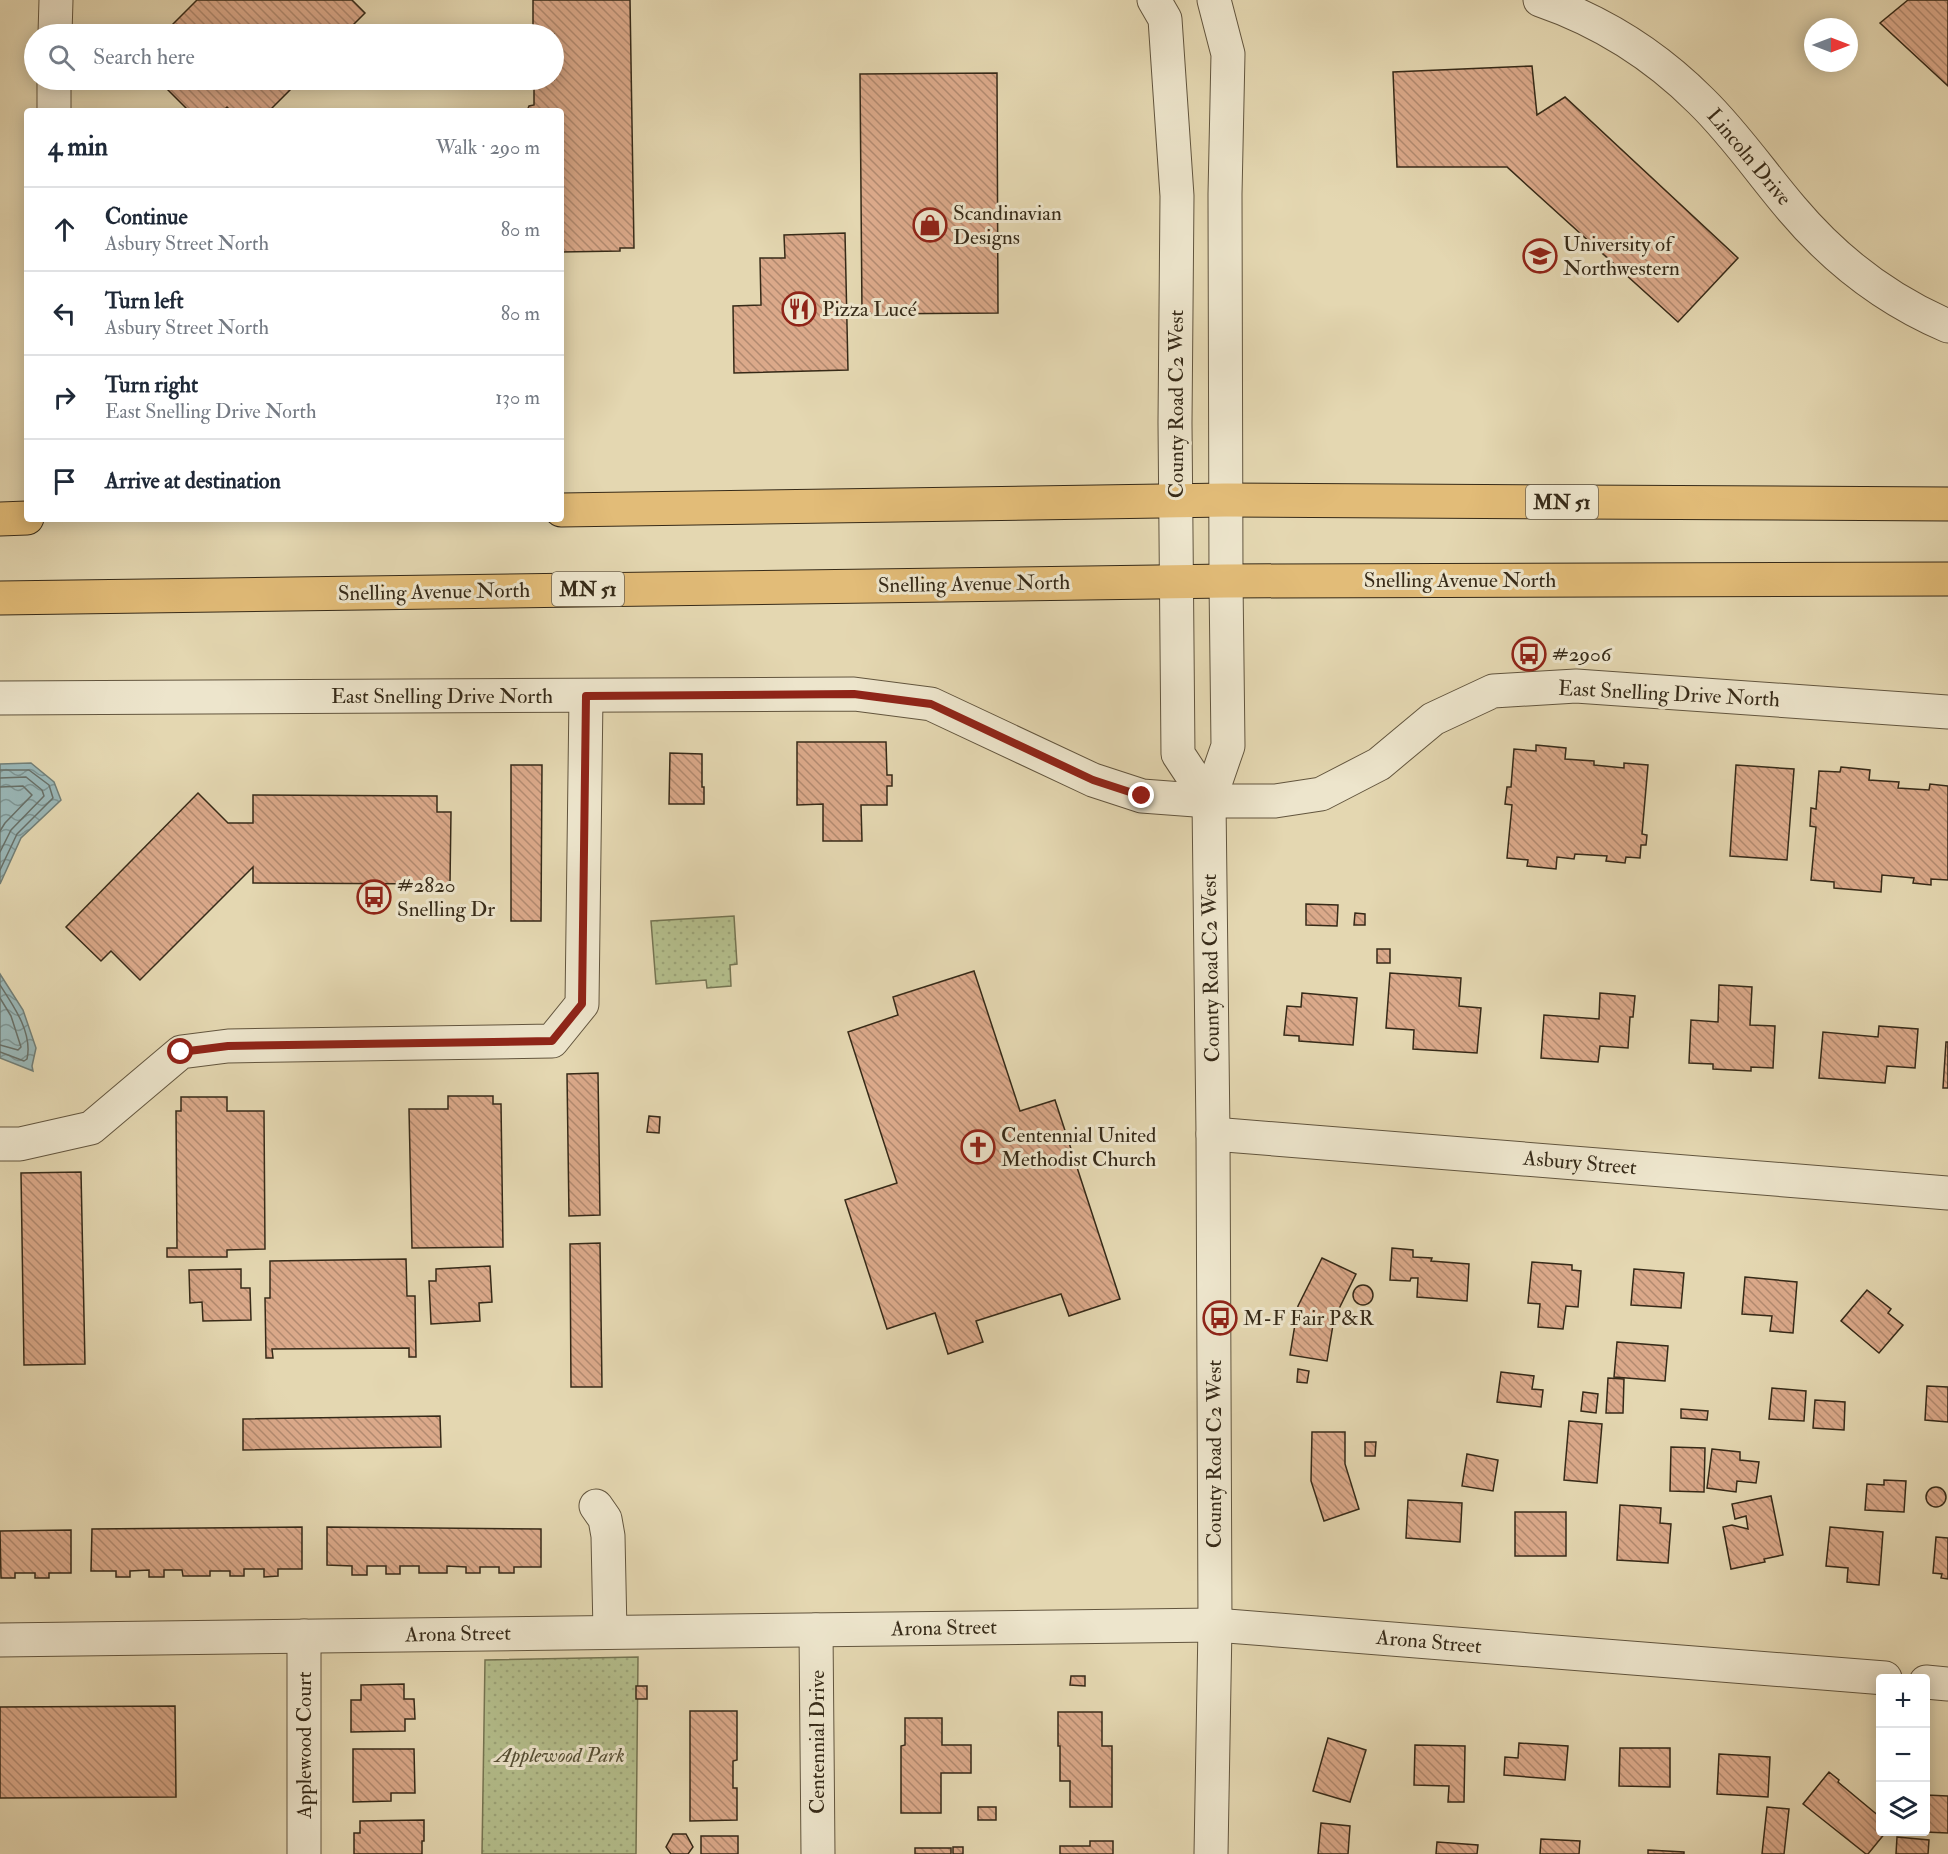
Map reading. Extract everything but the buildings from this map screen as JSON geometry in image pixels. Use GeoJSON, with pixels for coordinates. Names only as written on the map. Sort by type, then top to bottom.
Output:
{"type":"FeatureCollection","features":[{"type":"Feature","properties":{"kind":"highway","name":"MN 51"},"geometry":{"type":"LineString","coordinates":[[564,510],[1226,500],[1948,504]]}},
{"type":"Feature","properties":{"kind":"highway"},"geometry":{"type":"LineString","coordinates":[[0,519],[24,518]]}},
{"type":"Feature","properties":{"kind":"highway","name":"Snelling Avenue North"},"geometry":{"type":"LineString","coordinates":[[0,598],[1226,580],[1948,579]]}},
{"type":"Feature","properties":{"kind":"street"},"geometry":{"type":"LineString","coordinates":[[55,24],[56,0]]}},
{"type":"Feature","properties":{"kind":"street"},"geometry":{"type":"LineString","coordinates":[[1160,10],[1201,0]]}},
{"type":"Feature","properties":{"kind":"street","name":"County Road C2 West"},"geometry":{"type":"LineString","coordinates":[[1211,1854],[1215,1625],[1209,801],[1228,746],[1225,194],[1228,54],[1214,0]]}},
{"type":"Feature","properties":{"kind":"street","name":"Lincoln Drive"},"geometry":{"type":"LineString","coordinates":[[1540,0],[1564,8],[1614,33],[1660,64],[1702,102],[1794,211],[1832,252],[1875,286],[1923,315],[1948,326]]}},
{"type":"Feature","properties":{"kind":"street","name":"County Road C2 West"},"geometry":{"type":"LineString","coordinates":[[1160,10],[1177,196],[1178,754],[1209,801]]}},
{"type":"Feature","properties":{"kind":"street"},"geometry":{"type":"LineString","coordinates":[[54,90],[54,108]]}},
{"type":"Feature","properties":{"kind":"street","name":"East Snelling Drive North"},"geometry":{"type":"LineString","coordinates":[[0,698],[854,694],[931,704],[1093,780],[1142,796],[1209,801],[1275,801],[1321,794],[1379,764],[1433,719],[1493,691],[1576,686],[1948,712]]}},
{"type":"Feature","properties":{"kind":"street"},"geometry":{"type":"LineString","coordinates":[[0,1144],[20,1144],[91,1128],[181,1052],[228,1046],[552,1041],[582,1004],[586,696]]}},
{"type":"Feature","properties":{"kind":"street","name":"Asbury Street"},"geometry":{"type":"LineString","coordinates":[[1213,1134],[1948,1193]]}},
{"type":"Feature","properties":{"kind":"street"},"geometry":{"type":"LineString","coordinates":[[596,1506],[605,1519],[608,1536],[610,1632]]}},
{"type":"Feature","properties":{"kind":"street","name":"Arona Street"},"geometry":{"type":"LineString","coordinates":[[0,1640],[1215,1625],[1876,1677]]}},
{"type":"Feature","properties":{"kind":"street","name":"Centennial Drive"},"geometry":{"type":"LineString","coordinates":[[816,1630],[818,1854]]}},
{"type":"Feature","properties":{"kind":"street","name":"Applewood Court"},"geometry":{"type":"LineString","coordinates":[[304,1636],[304,1854]]}},
{"type":"Feature","properties":{"kind":"street"},"geometry":{"type":"LineString","coordinates":[[1930,1682],[1948,1684]]}},
{"type":"Feature","properties":{"kind":"green space"},"geometry":{"type":"Polygon","coordinates":[[[734,916],[737,964],[730,965],[731,986],[707,988],[706,980],[656,984],[651,921],[734,916]]]}},
{"type":"Feature","properties":{"kind":"green space","name":"Applewood Park"},"geometry":{"type":"Polygon","coordinates":[[[638,1657],[636,1854],[482,1854],[485,1660],[638,1657]]]}},
{"type":"Feature","properties":{"kind":"water"},"geometry":{"type":"Polygon","coordinates":[[[31,763],[54,782],[61,800],[21,838],[0,884],[0,764],[31,763]]]}},
{"type":"Feature","properties":{"kind":"water"},"geometry":{"type":"Polygon","coordinates":[[[0,974],[23,1010],[36,1048],[33,1071],[0,1058],[0,974]]]}},
{"type":"Feature","properties":{"kind":"place","name":"Scandinavian Designs"},"geometry":{"type":"Point","coordinates":[930,225]}},
{"type":"Feature","properties":{"kind":"place","name":"University of Northwestern"},"geometry":{"type":"Point","coordinates":[1540,256]}},
{"type":"Feature","properties":{"kind":"place","name":"Pizza Lucé"},"geometry":{"type":"Point","coordinates":[799,309]}},
{"type":"Feature","properties":{"kind":"place","name":"#2906"},"geometry":{"type":"Point","coordinates":[1529,654]}},
{"type":"Feature","properties":{"kind":"place","name":"#2820 Snelling Dr"},"geometry":{"type":"Point","coordinates":[374,897]}},
{"type":"Feature","properties":{"kind":"place","name":"Centennial United Methodist Church"},"geometry":{"type":"Point","coordinates":[978,1147]}},
{"type":"Feature","properties":{"kind":"place","name":"M-F Fair P&R"},"geometry":{"type":"Point","coordinates":[1220,1318]}},
{"type":"Feature","properties":{"kind":"route"},"geometry":{"type":"LineString","coordinates":[[181,1052],[228,1046],[552,1041],[582,1004],[586,696],[854,694],[931,704],[1093,780],[1142,796]]}}]}
